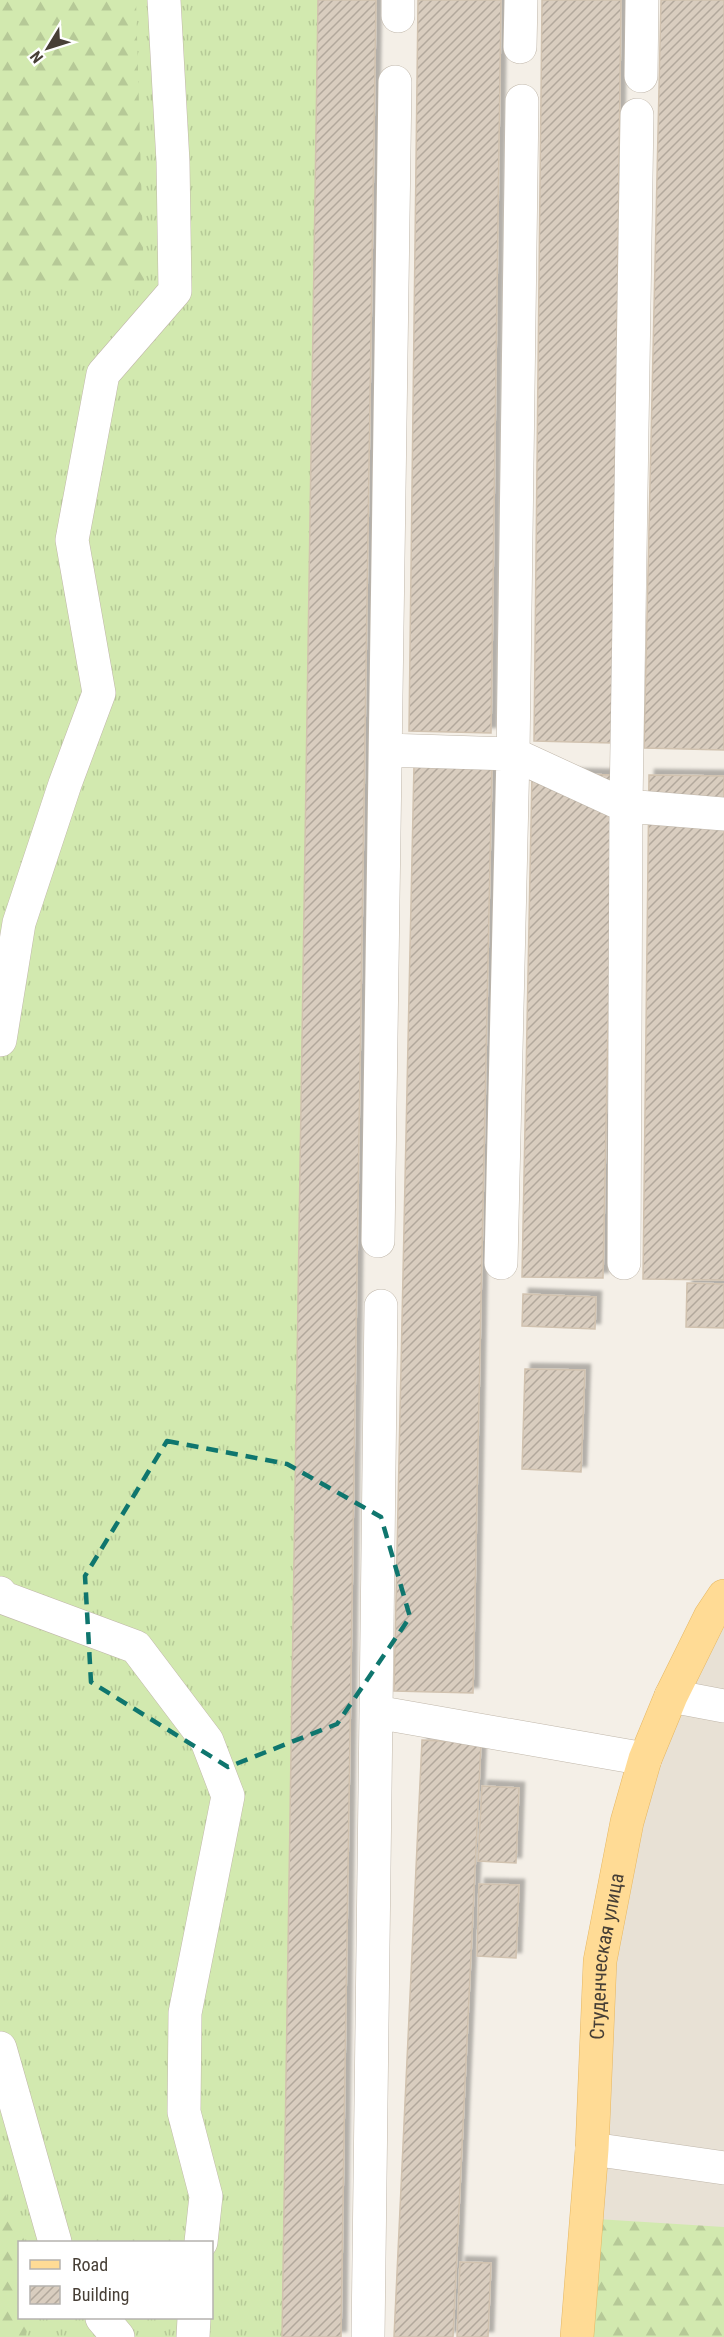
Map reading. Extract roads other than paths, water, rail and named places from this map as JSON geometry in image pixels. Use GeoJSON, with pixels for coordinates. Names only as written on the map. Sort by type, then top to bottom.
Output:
{"type":"FeatureCollection","features":[{"type":"Feature","properties":{"kind":"main road","name":"Студенческая улица"},"geometry":{"type":"LineString","coordinates":[[577,2337],[592,2149],[600,1960],[627,1822],[645,1759],[672,1696],[710,1617],[724,1596]]}},
{"type":"Feature","properties":{"kind":"street"},"geometry":{"type":"LineString","coordinates":[[0,1040],[19,923],[65,784],[99,693],[72,540],[103,374],[175,291],[173,162],[164,0]]}},
{"type":"Feature","properties":{"kind":"street"},"geometry":{"type":"LineString","coordinates":[[520,47],[521,0]]}},
{"type":"Feature","properties":{"kind":"street"},"geometry":{"type":"LineString","coordinates":[[641,76],[642,0]]}},
{"type":"Feature","properties":{"kind":"street"},"geometry":{"type":"LineString","coordinates":[[378,1240],[395,82]]}},
{"type":"Feature","properties":{"kind":"street"},"geometry":{"type":"LineString","coordinates":[[501,1263],[513,754],[522,101]]}},
{"type":"Feature","properties":{"kind":"street"},"geometry":{"type":"LineString","coordinates":[[624,1263],[626,806],[636,115]]}},
{"type":"Feature","properties":{"kind":"street"},"geometry":{"type":"LineString","coordinates":[[386,750],[513,754],[626,806],[724,814]]}},
{"type":"Feature","properties":{"kind":"street"},"geometry":{"type":"LineString","coordinates":[[368,2337],[381,1306]]}},
{"type":"Feature","properties":{"kind":"street"},"geometry":{"type":"LineString","coordinates":[[0,1593],[4,1598],[136,1647],[207,1741],[228,1796],[185,2013],[184,2112],[206,2196],[201,2241]]}},
{"type":"Feature","properties":{"kind":"street"},"geometry":{"type":"LineString","coordinates":[[672,1696],[724,1706]]}},
{"type":"Feature","properties":{"kind":"street"},"geometry":{"type":"LineString","coordinates":[[376,1712],[645,1759]]}},
{"type":"Feature","properties":{"kind":"street"},"geometry":{"type":"LineString","coordinates":[[0,2048],[55,2241]]}},
{"type":"Feature","properties":{"kind":"street"},"geometry":{"type":"LineString","coordinates":[[592,2149],[724,2168]]}},
{"type":"Feature","properties":{"kind":"street"},"geometry":{"type":"LineString","coordinates":[[103,2319],[118,2337]]}},
{"type":"Feature","properties":{"kind":"street"},"geometry":{"type":"LineString","coordinates":[[193,2337],[194,2319]]}}]}
